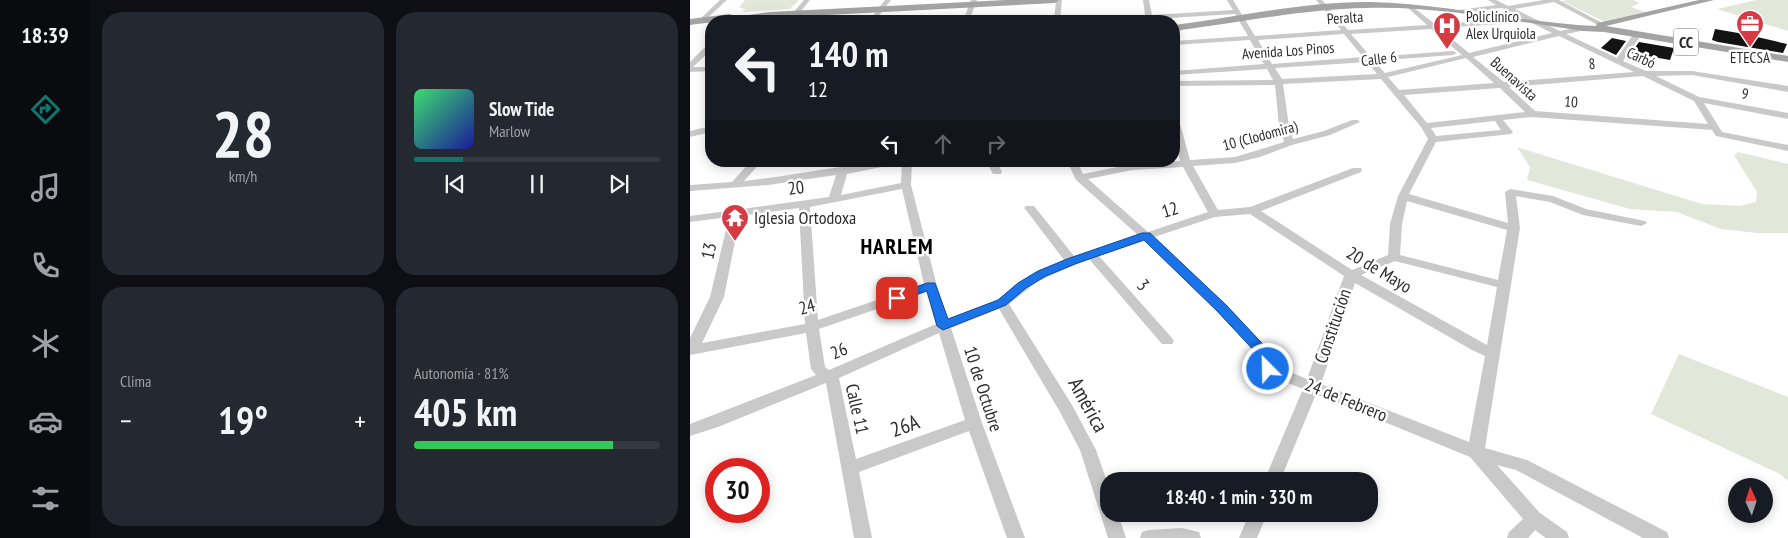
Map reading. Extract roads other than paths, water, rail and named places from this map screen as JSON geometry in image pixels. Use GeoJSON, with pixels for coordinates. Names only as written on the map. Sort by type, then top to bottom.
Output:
{"type":"FeatureCollection","features":[{"type":"Feature","properties":{"kind":"main road"},"geometry":{"type":"LineString","coordinates":[[973,2],[1017,0]]}},
{"type":"Feature","properties":{"kind":"main road"},"geometry":{"type":"LineString","coordinates":[[808,15],[885,5],[1055,0]]}},
{"type":"Feature","properties":{"kind":"main road"},"geometry":{"type":"LineString","coordinates":[[1584,28],[1709,0]]}},
{"type":"Feature","properties":{"kind":"main road","name":"CC"},"geometry":{"type":"LineString","coordinates":[[1180,27],[1238,15],[1322,3],[1363,2],[1461,11],[1584,28],[1788,63]]}},
{"type":"Feature","properties":{"kind":"main road"},"geometry":{"type":"LineString","coordinates":[[690,23],[705,22]]}},
{"type":"Feature","properties":{"kind":"main road"},"geometry":{"type":"LineString","coordinates":[[690,23],[705,23]]}},
{"type":"Feature","properties":{"kind":"main road","name":"CC"},"geometry":{"type":"LineString","coordinates":[[1584,28],[1604,29],[1788,59]]}},
{"type":"Feature","properties":{"kind":"street"},"geometry":{"type":"LineString","coordinates":[[712,15],[724,0]]}},
{"type":"Feature","properties":{"kind":"street"},"geometry":{"type":"LineString","coordinates":[[795,15],[807,0]]}},
{"type":"Feature","properties":{"kind":"street"},"geometry":{"type":"LineString","coordinates":[[1058,15],[1059,0]]}},
{"type":"Feature","properties":{"kind":"street"},"geometry":{"type":"LineString","coordinates":[[1146,0],[1148,15]]}},
{"type":"Feature","properties":{"kind":"street"},"geometry":{"type":"LineString","coordinates":[[1230,0],[1279,82],[1284,126],[1289,142]]}},
{"type":"Feature","properties":{"kind":"street","name":"Carbó"},"geometry":{"type":"LineString","coordinates":[[1491,0],[1642,74],[1697,98]]}},
{"type":"Feature","properties":{"kind":"street"},"geometry":{"type":"LineString","coordinates":[[1461,11],[1555,0],[1602,24]]}},
{"type":"Feature","properties":{"kind":"street"},"geometry":{"type":"LineString","coordinates":[[968,15],[973,2]]}},
{"type":"Feature","properties":{"kind":"street"},"geometry":{"type":"LineString","coordinates":[[1322,3],[1425,126],[1433,139]]}},
{"type":"Feature","properties":{"kind":"street"},"geometry":{"type":"LineString","coordinates":[[877,15],[885,5]]}},
{"type":"Feature","properties":{"kind":"street","name":"Buenavista"},"geometry":{"type":"LineString","coordinates":[[1409,6],[1503,86],[1532,114]]}},
{"type":"Feature","properties":{"kind":"street"},"geometry":{"type":"LineString","coordinates":[[1180,18],[1238,15]]}},
{"type":"Feature","properties":{"kind":"street","name":"Peralta"},"geometry":{"type":"LineString","coordinates":[[1180,43],[1519,21]]}},
{"type":"Feature","properties":{"kind":"street","name":"Calle 6"},"geometry":{"type":"LineString","coordinates":[[1180,84],[1279,82],[1382,76],[1466,54],[1493,51],[1584,28]]}},
{"type":"Feature","properties":{"kind":"street"},"geometry":{"type":"LineString","coordinates":[[1618,62],[1635,38]]}},
{"type":"Feature","properties":{"kind":"street"},"geometry":{"type":"LineString","coordinates":[[690,68],[705,52]]}},
{"type":"Feature","properties":{"kind":"street","name":"Avenida Los Pinos"},"geometry":{"type":"LineString","coordinates":[[1180,72],[1466,54]]}},
{"type":"Feature","properties":{"kind":"street"},"geometry":{"type":"LineString","coordinates":[[690,68],[705,68]]}},
{"type":"Feature","properties":{"kind":"street","name":"8"},"geometry":{"type":"LineString","coordinates":[[1397,93],[1642,74],[1692,73],[1788,89]]}},
{"type":"Feature","properties":{"kind":"street"},"geometry":{"type":"LineString","coordinates":[[1697,98],[1717,130]]}},
{"type":"Feature","properties":{"kind":"street","name":"9"},"geometry":{"type":"LineString","coordinates":[[1697,98],[1788,116]]}},
{"type":"Feature","properties":{"kind":"street","name":"10"},"geometry":{"type":"LineString","coordinates":[[1425,126],[1532,114],[1717,130],[1788,148]]}},
{"type":"Feature","properties":{"kind":"street"},"geometry":{"type":"LineString","coordinates":[[1433,139],[1506,133],[1508,130],[1498,119]]}},
{"type":"Feature","properties":{"kind":"street","name":"10 (Clodomira)"},"geometry":{"type":"LineString","coordinates":[[1180,163],[1235,160],[1256,155],[1289,142],[1322,135],[1356,122]]}},
{"type":"Feature","properties":{"kind":"street"},"geometry":{"type":"LineString","coordinates":[[690,134],[705,130]]}},
{"type":"Feature","properties":{"kind":"street"},"geometry":{"type":"LineString","coordinates":[[1433,139],[1403,196],[1396,224],[1394,257],[1503,285]]}},
{"type":"Feature","properties":{"kind":"street"},"geometry":{"type":"LineString","coordinates":[[1180,142],[1186,163],[1214,214]]}},
{"type":"Feature","properties":{"kind":"street"},"geometry":{"type":"LineString","coordinates":[[736,184],[752,167]]}},
{"type":"Feature","properties":{"kind":"street"},"geometry":{"type":"LineString","coordinates":[[690,188],[842,172],[867,167]]}},
{"type":"Feature","properties":{"kind":"street","name":"10 de Octubre"},"geometry":{"type":"LineString","coordinates":[[907,167],[906,184],[931,286],[974,423],[1016,538]]}},
{"type":"Feature","properties":{"kind":"street"},"geometry":{"type":"LineString","coordinates":[[994,167],[997,172]]}},
{"type":"Feature","properties":{"kind":"street","name":"24 de Febrero"},"geometry":{"type":"LineString","coordinates":[[1075,167],[1080,178],[1146,236],[1222,308],[1267,357],[1266,366],[1268,369],[1476,452],[1521,465],[1660,538]]}},
{"type":"Feature","properties":{"kind":"street","name":"10 (Clodomira)"},"geometry":{"type":"LineString","coordinates":[[1080,178],[1132,167]]}},
{"type":"Feature","properties":{"kind":"street","name":"12"},"geometry":{"type":"LineString","coordinates":[[1002,303],[1034,278],[1071,261],[1214,214],[1252,210],[1357,170]]}},
{"type":"Feature","properties":{"kind":"street"},"geometry":{"type":"LineString","coordinates":[[834,200],[842,172]]}},
{"type":"Feature","properties":{"kind":"street","name":"20"},"geometry":{"type":"LineString","coordinates":[[690,219],[804,205],[906,184]]}},
{"type":"Feature","properties":{"kind":"street"},"geometry":{"type":"LineString","coordinates":[[1560,538],[1534,519],[1476,452],[1514,228],[1510,192],[1553,199],[1583,212],[1642,222]]}},
{"type":"Feature","properties":{"kind":"street"},"geometry":{"type":"LineString","coordinates":[[1403,196],[1514,228]]}},
{"type":"Feature","properties":{"kind":"street","name":"Calle 11"},"geometry":{"type":"LineString","coordinates":[[804,205],[812,327],[818,369],[833,381],[863,538]]}},
{"type":"Feature","properties":{"kind":"street"},"geometry":{"type":"LineString","coordinates":[[1030,208],[1071,261]]}},
{"type":"Feature","properties":{"kind":"street","name":"20 de Mayo"},"geometry":{"type":"LineString","coordinates":[[1252,210],[1351,275],[1476,347],[1492,353]]}},
{"type":"Feature","properties":{"kind":"street","name":"13"},"geometry":{"type":"LineString","coordinates":[[690,350],[717,297],[735,214]]}},
{"type":"Feature","properties":{"kind":"street","name":"3"},"geometry":{"type":"LineString","coordinates":[[1092,255],[1166,341]]}},
{"type":"Feature","properties":{"kind":"street","name":"Constitución"},"geometry":{"type":"LineString","coordinates":[[1276,472],[1312,387],[1351,275],[1394,257]]}},
{"type":"Feature","properties":{"kind":"street","name":"24"},"geometry":{"type":"LineString","coordinates":[[690,350],[812,327],[931,286]]}},
{"type":"Feature","properties":{"kind":"street","name":"26"},"geometry":{"type":"LineString","coordinates":[[690,430],[826,377],[943,326],[1002,303]]}},
{"type":"Feature","properties":{"kind":"street","name":"América"},"geometry":{"type":"LineString","coordinates":[[1002,303],[1088,450],[1117,538]]}},
{"type":"Feature","properties":{"kind":"street","name":"26A"},"geometry":{"type":"LineString","coordinates":[[850,468],[974,423]]}},
{"type":"Feature","properties":{"kind":"street"},"geometry":{"type":"LineString","coordinates":[[1516,538],[1534,519]]}},
{"type":"Feature","properties":{"kind":"street"},"geometry":{"type":"LineString","coordinates":[[1248,538],[1255,522]]}},
{"type":"Feature","properties":{"kind":"street"},"geometry":{"type":"LineString","coordinates":[[1149,538],[1182,536],[1192,538]]}},
{"type":"Feature","properties":{"kind":"place","name":"ETECSA"},"geometry":{"type":"Point","coordinates":[1750,48]}},
{"type":"Feature","properties":{"kind":"place","name":"Policlínico Alex Urquiola"},"geometry":{"type":"Point","coordinates":[1447,50]}},
{"type":"Feature","properties":{"kind":"place","name":"Iglesia Ortodoxa"},"geometry":{"type":"Point","coordinates":[735,242]}},
{"type":"Feature","properties":{"kind":"district","name":"HARLEM"},"geometry":{"type":"Point","coordinates":[897,246]}}]}
